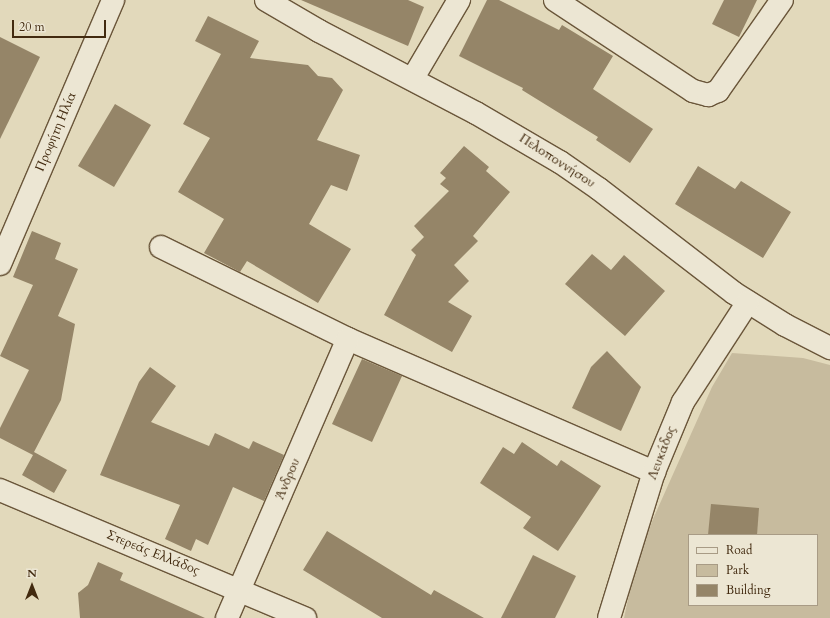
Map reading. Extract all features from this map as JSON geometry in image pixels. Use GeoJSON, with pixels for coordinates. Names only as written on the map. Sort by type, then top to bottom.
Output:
{"type":"FeatureCollection","features":[{"type":"Feature","properties":{"kind":"street","name":"Προφήτη Ηλία"},"geometry":{"type":"LineString","coordinates":[[0,264],[112,0]]}},
{"type":"Feature","properties":{"kind":"street","name":"Πελοποννήσου"},"geometry":{"type":"LineString","coordinates":[[266,0],[318,31],[413,78],[516,135],[593,184],[748,302],[830,348]]}},
{"type":"Feature","properties":{"kind":"street"},"geometry":{"type":"LineString","coordinates":[[413,78],[459,0]]}},
{"type":"Feature","properties":{"kind":"street"},"geometry":{"type":"LineString","coordinates":[[555,0],[692,91],[708,95],[718,91],[782,0]]}},
{"type":"Feature","properties":{"kind":"street"},"geometry":{"type":"LineString","coordinates":[[161,247],[348,339],[654,472]]}},
{"type":"Feature","properties":{"kind":"street","name":"Λευκάδος"},"geometry":{"type":"LineString","coordinates":[[609,618],[654,472],[683,402],[748,302]]}},
{"type":"Feature","properties":{"kind":"street","name":"Άνδρου"},"geometry":{"type":"LineString","coordinates":[[227,618],[348,339]]}},
{"type":"Feature","properties":{"kind":"street","name":"Στερεάς Ελλάδος"},"geometry":{"type":"LineString","coordinates":[[0,490],[240,589],[305,618]]}},
{"type":"Feature","properties":{"kind":"green space"},"geometry":{"type":"Polygon","coordinates":[[[732,353],[803,358],[830,365],[830,618],[624,618],[635,566],[653,519],[712,387],[732,353]]]}},
{"type":"Feature","properties":{"kind":"building"},"geometry":{"type":"Polygon","coordinates":[[[301,0],[408,0],[424,7],[408,46],[301,0]]]}},
{"type":"Feature","properties":{"kind":"building"},"geometry":{"type":"Polygon","coordinates":[[[487,0],[499,0],[559,30],[562,25],[613,56],[593,89],[653,129],[630,163],[596,140],[598,137],[522,90],[523,88],[459,56],[487,0]]]}},
{"type":"Feature","properties":{"kind":"building"},"geometry":{"type":"Polygon","coordinates":[[[724,0],[757,0],[739,37],[712,24],[724,0]]]}},
{"type":"Feature","properties":{"kind":"building"},"geometry":{"type":"Polygon","coordinates":[[[208,16],[259,41],[250,58],[308,65],[318,76],[332,78],[343,90],[317,140],[360,155],[347,191],[331,185],[309,224],[351,249],[318,303],[247,261],[240,272],[204,253],[224,219],[178,192],[210,138],[183,124],[221,54],[195,41],[208,16]]]}},
{"type":"Feature","properties":{"kind":"building"},"geometry":{"type":"Polygon","coordinates":[[[0,37],[40,57],[0,139],[0,37]]]}},
{"type":"Feature","properties":{"kind":"building"},"geometry":{"type":"Polygon","coordinates":[[[115,104],[151,125],[114,187],[78,166],[115,104]]]}},
{"type":"Feature","properties":{"kind":"building"},"geometry":{"type":"Polygon","coordinates":[[[464,146],[489,167],[486,171],[510,192],[473,236],[478,241],[454,265],[469,281],[448,302],[472,316],[452,352],[384,315],[416,255],[411,250],[424,237],[414,226],[449,191],[440,184],[446,178],[440,173],[464,146]]]}},
{"type":"Feature","properties":{"kind":"building"},"geometry":{"type":"Polygon","coordinates":[[[698,166],[735,189],[741,181],[791,212],[763,258],[675,204],[698,166]]]}},
{"type":"Feature","properties":{"kind":"building"},"geometry":{"type":"Polygon","coordinates":[[[32,231],[61,243],[55,259],[78,269],[58,316],[75,324],[61,400],[34,452],[67,470],[54,493],[22,475],[33,455],[0,438],[0,428],[29,370],[0,356],[33,285],[13,277],[32,231]]]}},
{"type":"Feature","properties":{"kind":"building"},"geometry":{"type":"Polygon","coordinates":[[[592,254],[611,270],[624,255],[665,291],[625,336],[565,284],[592,254]]]}},
{"type":"Feature","properties":{"kind":"building"},"geometry":{"type":"Polygon","coordinates":[[[607,351],[641,387],[621,431],[572,408],[591,367],[607,351]]]}},
{"type":"Feature","properties":{"kind":"building"},"geometry":{"type":"Polygon","coordinates":[[[362,359],[402,376],[372,442],[332,424],[362,359]]]}},
{"type":"Feature","properties":{"kind":"building"},"geometry":{"type":"Polygon","coordinates":[[[150,367],[176,386],[151,422],[209,446],[215,433],[249,449],[253,441],[284,455],[264,501],[233,487],[208,545],[196,539],[191,551],[165,539],[180,505],[100,475],[139,382],[150,367]]]}},
{"type":"Feature","properties":{"kind":"building"},"geometry":{"type":"Polygon","coordinates":[[[522,442],[557,466],[561,460],[601,486],[558,551],[523,528],[531,517],[480,483],[503,447],[514,454],[522,442]]]}},
{"type":"Feature","properties":{"kind":"building"},"geometry":{"type":"Polygon","coordinates":[[[711,504],[759,508],[757,534],[708,534],[711,504]]]}},
{"type":"Feature","properties":{"kind":"building"},"geometry":{"type":"Polygon","coordinates":[[[327,531],[431,595],[434,590],[484,618],[382,618],[303,570],[327,531]]]}},
{"type":"Feature","properties":{"kind":"building"},"geometry":{"type":"Polygon","coordinates":[[[533,555],[576,576],[555,618],[501,618],[533,555]]]}},
{"type":"Feature","properties":{"kind":"building"},"geometry":{"type":"Polygon","coordinates":[[[98,562],[123,573],[120,580],[205,618],[80,618],[78,593],[88,585],[98,562]]]}}]}
